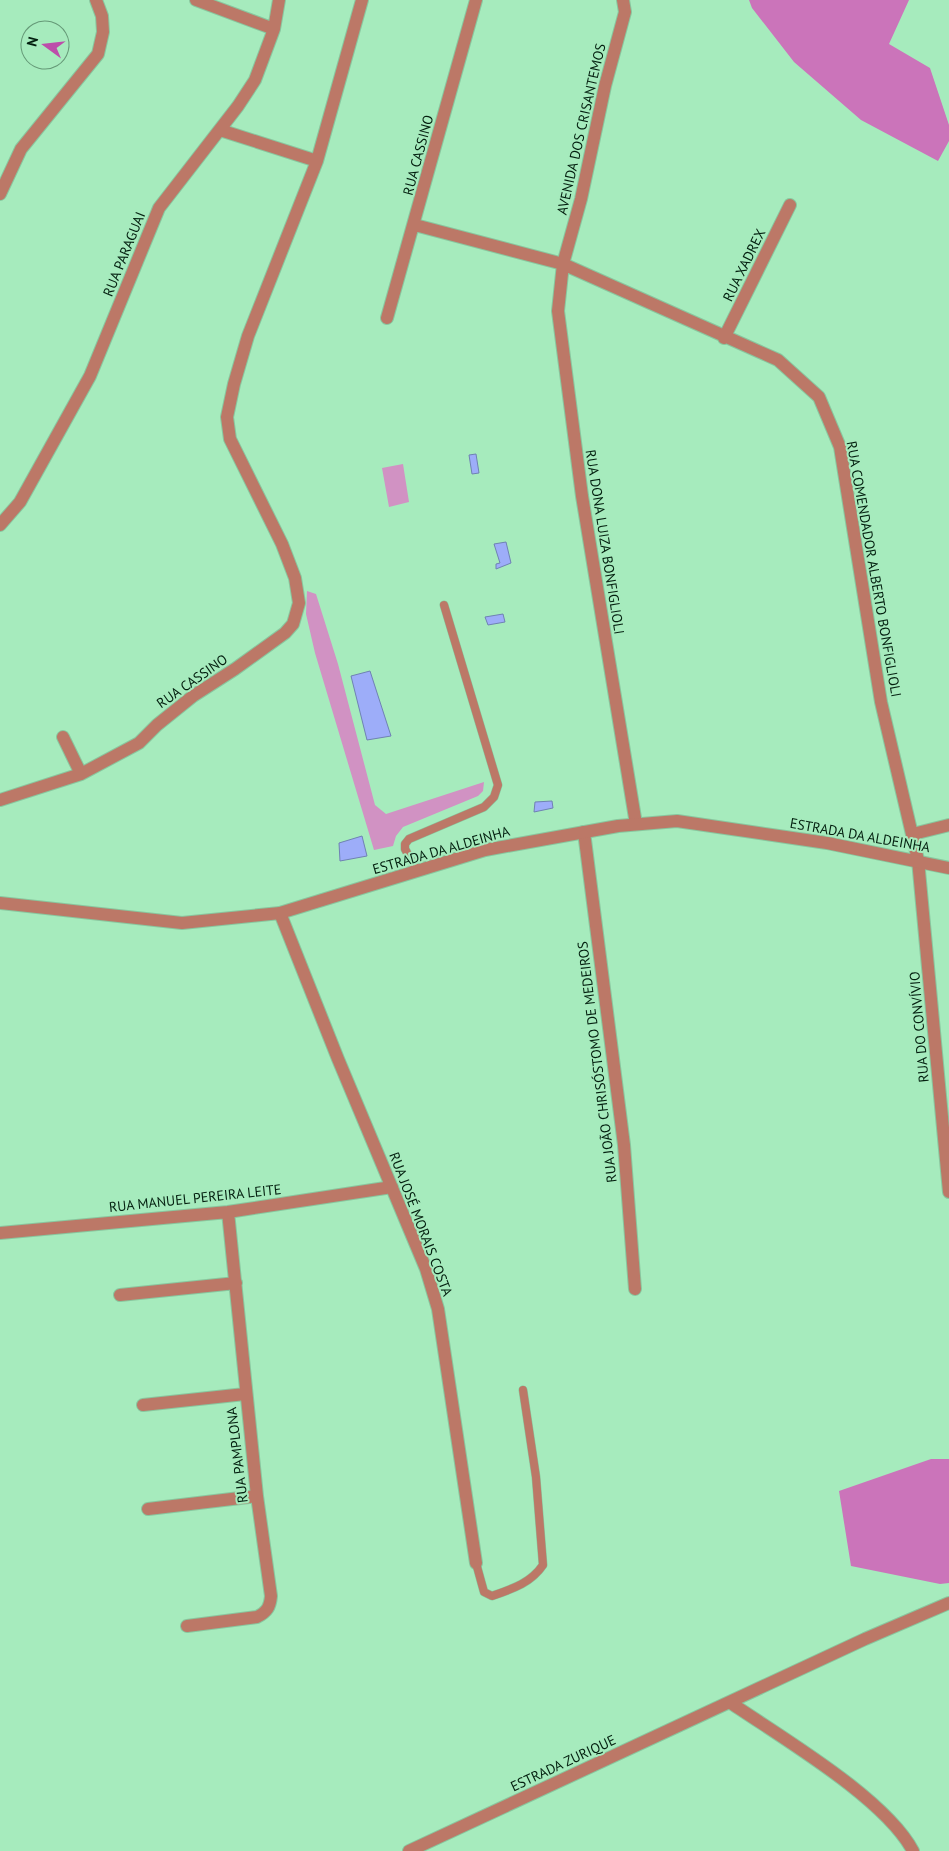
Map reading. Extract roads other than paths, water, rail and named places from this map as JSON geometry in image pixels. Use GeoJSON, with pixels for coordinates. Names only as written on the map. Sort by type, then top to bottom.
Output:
{"type":"FeatureCollection","features":[{"type":"Feature","properties":{"kind":"street"},"geometry":{"type":"LineString","coordinates":[[0,194],[21,149],[98,54],[103,32],[102,16],[96,0]]}},
{"type":"Feature","properties":{"kind":"street"},"geometry":{"type":"LineString","coordinates":[[196,0],[274,29]]}},
{"type":"Feature","properties":{"kind":"street","name":"RUA PARAGUAI"},"geometry":{"type":"LineString","coordinates":[[0,525],[20,502],[90,376],[159,208],[220,130],[255,80],[274,29],[279,0]]}},
{"type":"Feature","properties":{"kind":"street","name":"RUA CASSINO"},"geometry":{"type":"LineString","coordinates":[[0,800],[82,774],[139,742],[193,696],[236,669],[285,633],[293,624],[299,603],[298,590],[282,544],[230,439],[227,417],[234,384],[248,336],[317,161],[362,0]]}},
{"type":"Feature","properties":{"kind":"street","name":"RUA CASSINO"},"geometry":{"type":"LineString","coordinates":[[387,318],[415,225],[476,0]]}},
{"type":"Feature","properties":{"kind":"street","name":"AVENIDA DOS CRISANTEMOS"},"geometry":{"type":"LineString","coordinates":[[563,264],[581,199],[605,86],[624,12],[623,0]]}},
{"type":"Feature","properties":{"kind":"street"},"geometry":{"type":"LineString","coordinates":[[220,130],[317,161]]}},
{"type":"Feature","properties":{"kind":"street","name":"RUA XADREX"},"geometry":{"type":"LineString","coordinates":[[724,338],[790,205]]}},
{"type":"Feature","properties":{"kind":"street","name":"RUA COMENDADOR ALBERTO BONFIGLIOLI"},"geometry":{"type":"LineString","coordinates":[[415,225],[563,264],[724,338],[778,360],[819,397],[840,446],[881,702],[918,860]]}},
{"type":"Feature","properties":{"kind":"street","name":"RUA DONA LUIZA BONFIGLIOLI"},"geometry":{"type":"LineString","coordinates":[[563,264],[558,312],[577,459],[636,824]]}},
{"type":"Feature","properties":{"kind":"street"},"geometry":{"type":"LineString","coordinates":[[63,737],[82,774]]}},
{"type":"Feature","properties":{"kind":"street","name":"ESTRADA DA ALDEINHA"},"geometry":{"type":"LineString","coordinates":[[0,904],[182,923],[280,913],[485,850],[636,824],[677,821],[827,843],[918,860],[949,868]]}},
{"type":"Feature","properties":{"kind":"street"},"geometry":{"type":"LineString","coordinates":[[913,834],[949,825]]}},
{"type":"Feature","properties":{"kind":"street","name":"RUA JOÃO CHRISÓSTOMO DE MEDEIROS"},"geometry":{"type":"LineString","coordinates":[[584,832],[624,1145],[635,1289]]}},
{"type":"Feature","properties":{"kind":"street","name":"RUA DO CONVÍVIO"},"geometry":{"type":"LineString","coordinates":[[918,860],[949,1192]]}},
{"type":"Feature","properties":{"kind":"street","name":"RUA JOSÉ MORAIS COSTA"},"geometry":{"type":"LineString","coordinates":[[280,913],[338,1059],[426,1269],[438,1310],[476,1563]]}},
{"type":"Feature","properties":{"kind":"street","name":"RUA MANUEL PEREIRA LEITE"},"geometry":{"type":"LineString","coordinates":[[0,1233],[228,1212],[392,1187]]}},
{"type":"Feature","properties":{"kind":"street","name":"RUA PAMPLONA"},"geometry":{"type":"LineString","coordinates":[[187,1626],[257,1617],[266,1612],[272,1596],[257,1496],[228,1212]]}},
{"type":"Feature","properties":{"kind":"street"},"geometry":{"type":"LineString","coordinates":[[120,1295],[236,1283]]}},
{"type":"Feature","properties":{"kind":"street"},"geometry":{"type":"LineString","coordinates":[[143,1405],[246,1394]]}},
{"type":"Feature","properties":{"kind":"street"},"geometry":{"type":"LineString","coordinates":[[148,1509],[257,1496]]}},
{"type":"Feature","properties":{"kind":"street","name":"ESTRADA ZURIQUE"},"geometry":{"type":"LineString","coordinates":[[409,1851],[731,1703],[865,1639],[949,1603]]}},
{"type":"Feature","properties":{"kind":"street"},"geometry":{"type":"LineString","coordinates":[[731,1703],[830,1772],[887,1816],[913,1851]]}},
{"type":"Feature","properties":{"kind":"lane"},"geometry":{"type":"LineString","coordinates":[[417,871],[406,850],[405,844],[409,839],[484,808],[494,797],[498,785],[444,605]]}},
{"type":"Feature","properties":{"kind":"lane"},"geometry":{"type":"LineString","coordinates":[[476,1563],[484,1592],[492,1596],[522,1585],[536,1575],[543,1565],[536,1477],[523,1390]]}},
{"type":"Feature","properties":{"kind":"water"},"geometry":{"type":"Polygon","coordinates":[[[476,454],[479,473],[472,474],[469,455],[476,454]]]}},
{"type":"Feature","properties":{"kind":"water"},"geometry":{"type":"Polygon","coordinates":[[[506,542],[511,563],[496,569],[496,564],[500,563],[494,544],[506,542]]]}},
{"type":"Feature","properties":{"kind":"water"},"geometry":{"type":"Polygon","coordinates":[[[503,614],[505,622],[488,625],[485,617],[503,614]]]}},
{"type":"Feature","properties":{"kind":"water"},"geometry":{"type":"Polygon","coordinates":[[[370,671],[391,736],[367,740],[351,676],[370,671]]]}},
{"type":"Feature","properties":{"kind":"water"},"geometry":{"type":"Polygon","coordinates":[[[552,801],[553,808],[534,812],[535,802],[552,801]]]}},
{"type":"Feature","properties":{"kind":"water"},"geometry":{"type":"Polygon","coordinates":[[[362,836],[367,856],[340,861],[339,843],[362,836]]]}}]}
